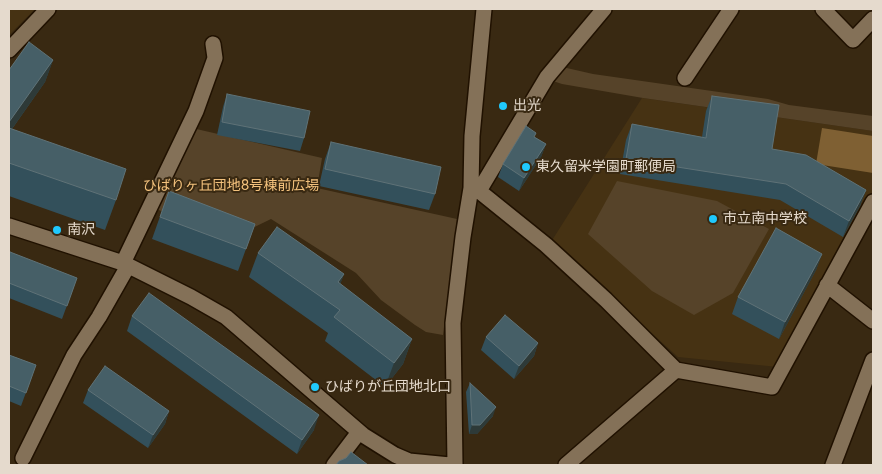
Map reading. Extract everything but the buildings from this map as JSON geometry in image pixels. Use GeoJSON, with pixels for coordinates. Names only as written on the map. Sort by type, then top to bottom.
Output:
{"type":"FeatureCollection","features":[{"type":"Feature","properties":{"kind":"street"},"geometry":{"type":"LineString","coordinates":[[9,50],[48,9]]}},
{"type":"Feature","properties":{"kind":"street"},"geometry":{"type":"LineString","coordinates":[[455,465],[453,323],[463,237],[475,190],[472,136],[480,34],[484,9]]}},
{"type":"Feature","properties":{"kind":"street"},"geometry":{"type":"LineString","coordinates":[[475,190],[547,76],[604,9]]}},
{"type":"Feature","properties":{"kind":"street"},"geometry":{"type":"LineString","coordinates":[[685,78],[731,9]]}},
{"type":"Feature","properties":{"kind":"street"},"geometry":{"type":"LineString","coordinates":[[823,9],[853,40],[873,20]]}},
{"type":"Feature","properties":{"kind":"street"},"geometry":{"type":"LineString","coordinates":[[23,458],[74,355],[99,317],[126,264],[196,111],[214,58],[213,44]]}},
{"type":"Feature","properties":{"kind":"street"},"geometry":{"type":"LineString","coordinates":[[475,190],[546,245],[606,300],[676,370],[772,387],[873,202]]}},
{"type":"Feature","properties":{"kind":"street"},"geometry":{"type":"LineString","coordinates":[[9,226],[126,264],[191,297],[226,317],[359,432],[395,455],[409,461],[450,465]]}},
{"type":"Feature","properties":{"kind":"street"},"geometry":{"type":"LineString","coordinates":[[827,285],[873,321]]}},
{"type":"Feature","properties":{"kind":"street"},"geometry":{"type":"LineString","coordinates":[[833,465],[873,360]]}},
{"type":"Feature","properties":{"kind":"street"},"geometry":{"type":"LineString","coordinates":[[566,465],[676,370]]}},
{"type":"Feature","properties":{"kind":"street"},"geometry":{"type":"LineString","coordinates":[[334,465],[359,432]]}},
{"type":"Feature","properties":{"kind":"shaded area"},"geometry":{"type":"Polygon","coordinates":[[[9,9],[35,9],[9,35],[9,9]]]}},
{"type":"Feature","properties":{"kind":"shaded area","name":"市立南中学校"},"geometry":{"type":"Polygon","coordinates":[[[642,98],[873,131],[873,196],[778,367],[678,357],[551,242],[642,98]]]}},
{"type":"Feature","properties":{"kind":"shaded area"},"geometry":{"type":"Polygon","coordinates":[[[822,128],[873,136],[873,173],[816,164],[822,128]]]}},
{"type":"Feature","properties":{"kind":"green space"},"geometry":{"type":"Polygon","coordinates":[[[558,66],[593,74],[768,99],[789,105],[873,116],[873,131],[643,98],[562,84],[547,79],[558,66]]]}},
{"type":"Feature","properties":{"kind":"green space","name":"ひばりヶ丘団地8号棟前広場"},"geometry":{"type":"Polygon","coordinates":[[[192,128],[322,158],[317,188],[457,219],[443,335],[426,332],[415,325],[381,300],[356,273],[271,219],[234,237],[153,208],[192,128]]]}},
{"type":"Feature","properties":{"kind":"green space"},"geometry":{"type":"Polygon","coordinates":[[[617,181],[717,201],[769,229],[733,293],[694,315],[652,291],[588,234],[617,181]]]}},
{"type":"Feature","properties":{"kind":"place","name":"出光"},"geometry":{"type":"Point","coordinates":[503,106]}},
{"type":"Feature","properties":{"kind":"place","name":"東久留米学園町郵便局"},"geometry":{"type":"Point","coordinates":[526,167]}},
{"type":"Feature","properties":{"kind":"place","name":"市立南中学校"},"geometry":{"type":"Point","coordinates":[713,219]}},
{"type":"Feature","properties":{"kind":"place","name":"南沢"},"geometry":{"type":"Point","coordinates":[57,230]}},
{"type":"Feature","properties":{"kind":"place","name":"ひばりが丘団地北口"},"geometry":{"type":"Point","coordinates":[315,387]}}]}
